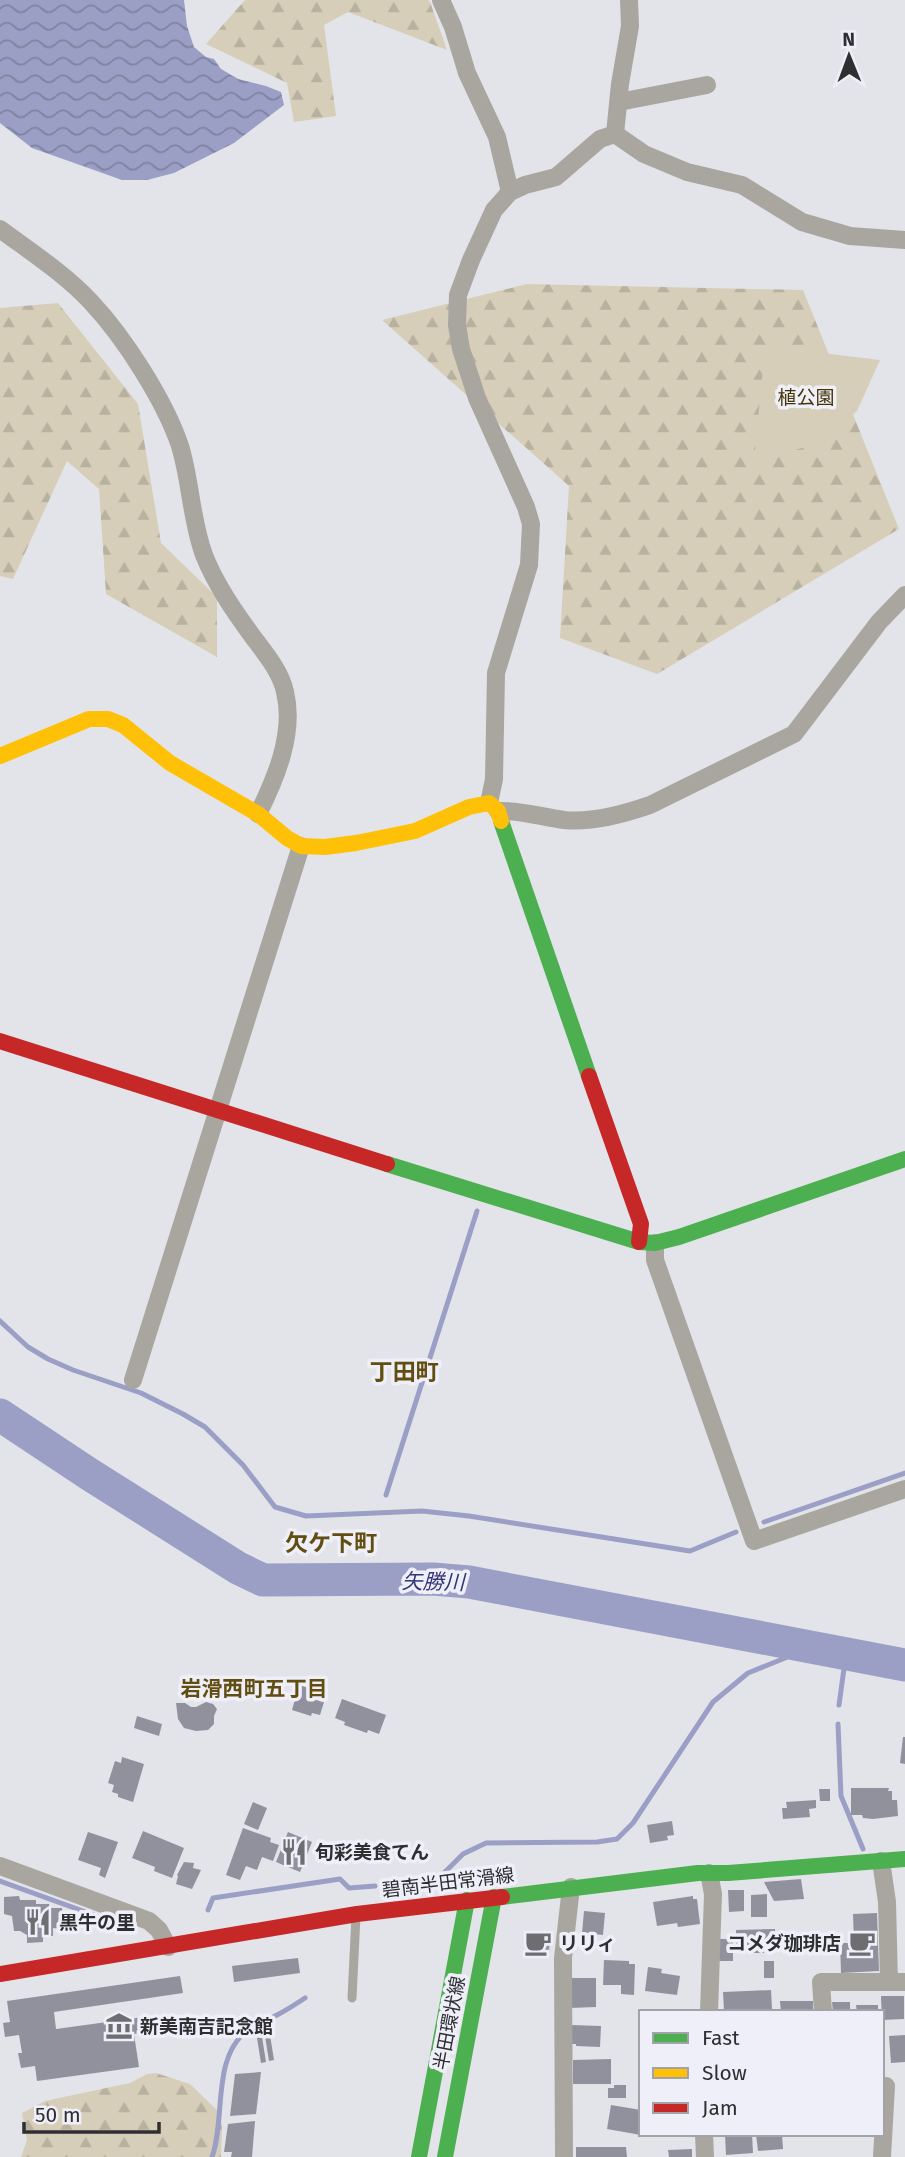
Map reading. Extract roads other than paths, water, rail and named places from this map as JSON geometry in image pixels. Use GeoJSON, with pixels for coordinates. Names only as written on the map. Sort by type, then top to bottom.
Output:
{"type":"FeatureCollection","features":[{"type":"Feature","properties":{"kind":"street"},"geometry":{"type":"LineString","coordinates":[[441,0],[453,27],[467,73],[497,137],[510,192]]}},
{"type":"Feature","properties":{"kind":"street"},"geometry":{"type":"LineString","coordinates":[[615,134],[630,26],[629,0]]}},
{"type":"Feature","properties":{"kind":"street"},"geometry":{"type":"LineString","coordinates":[[620,102],[707,85]]}},
{"type":"Feature","properties":{"kind":"street"},"geometry":{"type":"LineString","coordinates":[[615,134],[600,139],[556,177],[510,192],[494,211],[458,295],[457,325],[461,349],[477,398],[526,507],[531,524],[528,565],[496,673],[493,807],[754,1541],[905,1489]]}},
{"type":"Feature","properties":{"kind":"street"},"geometry":{"type":"LineString","coordinates":[[615,134],[644,154],[687,172],[742,186],[802,222],[850,236],[905,240]]}},
{"type":"Feature","properties":{"kind":"street"},"geometry":{"type":"LineString","coordinates":[[0,229],[58,272],[91,301],[115,330],[168,417],[180,448],[196,529],[205,556],[225,598],[274,667],[285,690],[288,716],[285,744],[271,788],[258,814]]}},
{"type":"Feature","properties":{"kind":"street"},"geometry":{"type":"LineString","coordinates":[[0,756],[89,719],[108,719],[123,725],[170,763],[258,814],[301,846],[356,843],[415,831],[469,807],[493,807],[566,820],[597,819],[650,805],[793,734],[879,621],[905,595]]}},
{"type":"Feature","properties":{"kind":"street"},"geometry":{"type":"LineString","coordinates":[[133,1380],[301,846]]}},
{"type":"Feature","properties":{"kind":"street"},"geometry":{"type":"LineString","coordinates":[[0,1041],[217,1111],[647,1242],[723,1223],[905,1159]]}},
{"type":"Feature","properties":{"kind":"street","name":"碧南半田常滑線"},"geometry":{"type":"LineString","coordinates":[[0,1974],[356,1914],[494,1896],[709,1873],[905,1859]]}},
{"type":"Feature","properties":{"kind":"street"},"geometry":{"type":"LineString","coordinates":[[823,2010],[821,1982],[897,1982],[881,1861]]}},
{"type":"Feature","properties":{"kind":"street"},"geometry":{"type":"LineString","coordinates":[[0,1866],[149,1921],[159,1930],[168,1947]]}},
{"type":"Feature","properties":{"kind":"street"},"geometry":{"type":"LineString","coordinates":[[709,1873],[713,1894],[709,2010]]}},
{"type":"Feature","properties":{"kind":"street"},"geometry":{"type":"LineString","coordinates":[[564,2157],[562,1958],[571,1887]]}},
{"type":"Feature","properties":{"kind":"street","name":"半田環状線"},"geometry":{"type":"LineString","coordinates":[[445,2157],[494,1896]]}},
{"type":"Feature","properties":{"kind":"street","name":"半田環状線"},"geometry":{"type":"LineString","coordinates":[[419,2157],[467,1900]]}},
{"type":"Feature","properties":{"kind":"street"},"geometry":{"type":"LineString","coordinates":[[884,2086],[905,2085]]}},
{"type":"Feature","properties":{"kind":"street"},"geometry":{"type":"LineString","coordinates":[[704,2136],[705,2157]]}},
{"type":"Feature","properties":{"kind":"street"},"geometry":{"type":"LineString","coordinates":[[882,2157],[883,2136]]}},
{"type":"Feature","properties":{"kind":"lane"},"geometry":{"type":"LineString","coordinates":[[352,1998],[356,1914]]}},
{"type":"Feature","properties":{"kind":"water"},"geometry":{"type":"Polygon","coordinates":[[[0,0],[184,0],[187,26],[194,47],[238,79],[281,92],[284,105],[234,143],[174,173],[147,180],[122,180],[32,148],[0,123],[0,0]]]}},
{"type":"Feature","properties":{"kind":"waterway"},"geometry":{"type":"LineString","coordinates":[[386,1495],[477,1211]]}},
{"type":"Feature","properties":{"kind":"waterway"},"geometry":{"type":"LineString","coordinates":[[0,1321],[28,1347],[48,1359],[141,1393],[205,1427],[243,1465],[275,1507],[306,1516],[422,1511],[690,1551],[736,1532]]}},
{"type":"Feature","properties":{"kind":"waterway","name":"矢勝川"},"geometry":{"type":"LineString","coordinates":[[0,1415],[238,1568],[263,1580],[433,1579],[469,1582],[905,1665]]}},
{"type":"Feature","properties":{"kind":"waterway"},"geometry":{"type":"LineString","coordinates":[[764,1522],[905,1473]]}},
{"type":"Feature","properties":{"kind":"waterway"},"geometry":{"type":"LineString","coordinates":[[432,1876],[443,1874],[463,1854],[486,1843],[597,1842],[617,1839],[633,1823],[713,1702],[748,1673],[790,1656],[834,1652]]}},
{"type":"Feature","properties":{"kind":"waterway"},"geometry":{"type":"LineString","coordinates":[[839,1705],[846,1654]]}},
{"type":"Feature","properties":{"kind":"waterway"},"geometry":{"type":"LineString","coordinates":[[838,1724],[841,1796],[863,1849]]}},
{"type":"Feature","properties":{"kind":"waterway"},"geometry":{"type":"LineString","coordinates":[[208,1910],[213,1898],[340,1879],[349,1888],[375,1886]]}},
{"type":"Feature","properties":{"kind":"waterway"},"geometry":{"type":"LineString","coordinates":[[390,1885],[421,1880]]}},
{"type":"Feature","properties":{"kind":"waterway"},"geometry":{"type":"LineString","coordinates":[[0,1881],[130,1928]]}},
{"type":"Feature","properties":{"kind":"waterway"},"geometry":{"type":"LineString","coordinates":[[212,2157],[224,2072],[236,2042],[251,2028],[305,1998]]}},
{"type":"Feature","properties":{"kind":"place","name":"旬彩美食てん"},"geometry":{"type":"Point","coordinates":[294,1852]}},
{"type":"Feature","properties":{"kind":"place","name":"黒牛の里"},"geometry":{"type":"Point","coordinates":[38,1922]}},
{"type":"Feature","properties":{"kind":"place","name":"リリィ"},"geometry":{"type":"Point","coordinates":[538,1943]}},
{"type":"Feature","properties":{"kind":"place","name":"コメダ珈琲店"},"geometry":{"type":"Point","coordinates":[862,1943]}},
{"type":"Feature","properties":{"kind":"place","name":"新美南吉記念館"},"geometry":{"type":"Point","coordinates":[119,2026]}},
{"type":"Feature","properties":{"kind":"district","name":"丁田町"},"geometry":{"type":"Point","coordinates":[404,1372]}},
{"type":"Feature","properties":{"kind":"district","name":"欠ケ下町"},"geometry":{"type":"Point","coordinates":[331,1543]}},
{"type":"Feature","properties":{"kind":"district","name":"岩滑西町五丁目"},"geometry":{"type":"Point","coordinates":[254,1689]}},
{"type":"Feature","properties":{"kind":"park label","name":"植公園"},"geometry":{"type":"Point","coordinates":[806,397]}}]}
